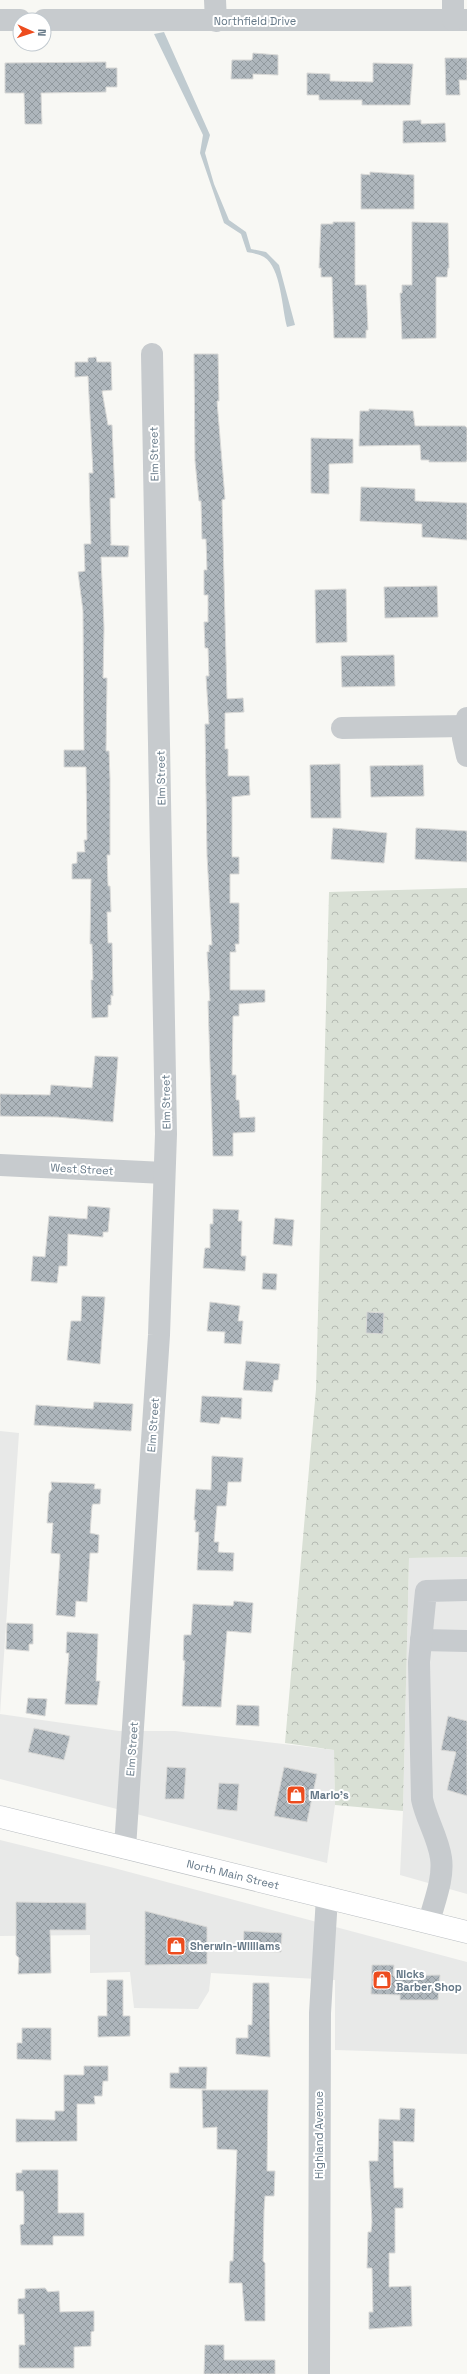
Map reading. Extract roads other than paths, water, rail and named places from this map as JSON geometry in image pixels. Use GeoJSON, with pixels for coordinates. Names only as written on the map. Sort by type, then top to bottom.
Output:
{"type":"FeatureCollection","features":[{"type":"Feature","properties":{"kind":"main road","name":"North Main Street"},"geometry":{"type":"LineString","coordinates":[[0,1817],[467,1932]]}},
{"type":"Feature","properties":{"kind":"street","name":"Northfield Drive"},"geometry":{"type":"LineString","coordinates":[[52,20],[216,10],[458,13]]}},
{"type":"Feature","properties":{"kind":"street"},"geometry":{"type":"LineString","coordinates":[[0,20],[12,20]]}},
{"type":"Feature","properties":{"kind":"street","name":"Elm Street"},"geometry":{"type":"LineString","coordinates":[[125,1848],[159,1335],[166,1134],[152,354]]}},
{"type":"Feature","properties":{"kind":"street"},"geometry":{"type":"LineString","coordinates":[[342,728],[466,722],[463,738],[467,756]]}},
{"type":"Feature","properties":{"kind":"street","name":"West Street"},"geometry":{"type":"LineString","coordinates":[[0,1165],[164,1173]]}},
{"type":"Feature","properties":{"kind":"street"},"geometry":{"type":"LineString","coordinates":[[429,1922],[438,1888],[441,1858],[435,1837],[425,1816],[422,1799],[419,1662],[426,1591],[467,1590]]}},
{"type":"Feature","properties":{"kind":"street"},"geometry":{"type":"LineString","coordinates":[[421,1640],[467,1641]]}},
{"type":"Feature","properties":{"kind":"street","name":"Highland Avenue"},"geometry":{"type":"LineString","coordinates":[[319,2374],[320,2013],[327,1897]]}},
{"type":"Feature","properties":{"kind":"place","name":"Mario's"},"geometry":{"type":"Point","coordinates":[296,1795]}},
{"type":"Feature","properties":{"kind":"place","name":"Sherwin-Williams"},"geometry":{"type":"Point","coordinates":[176,1946]}},
{"type":"Feature","properties":{"kind":"place","name":"Nicks Barber Shop"},"geometry":{"type":"Point","coordinates":[382,1980]}}]}
